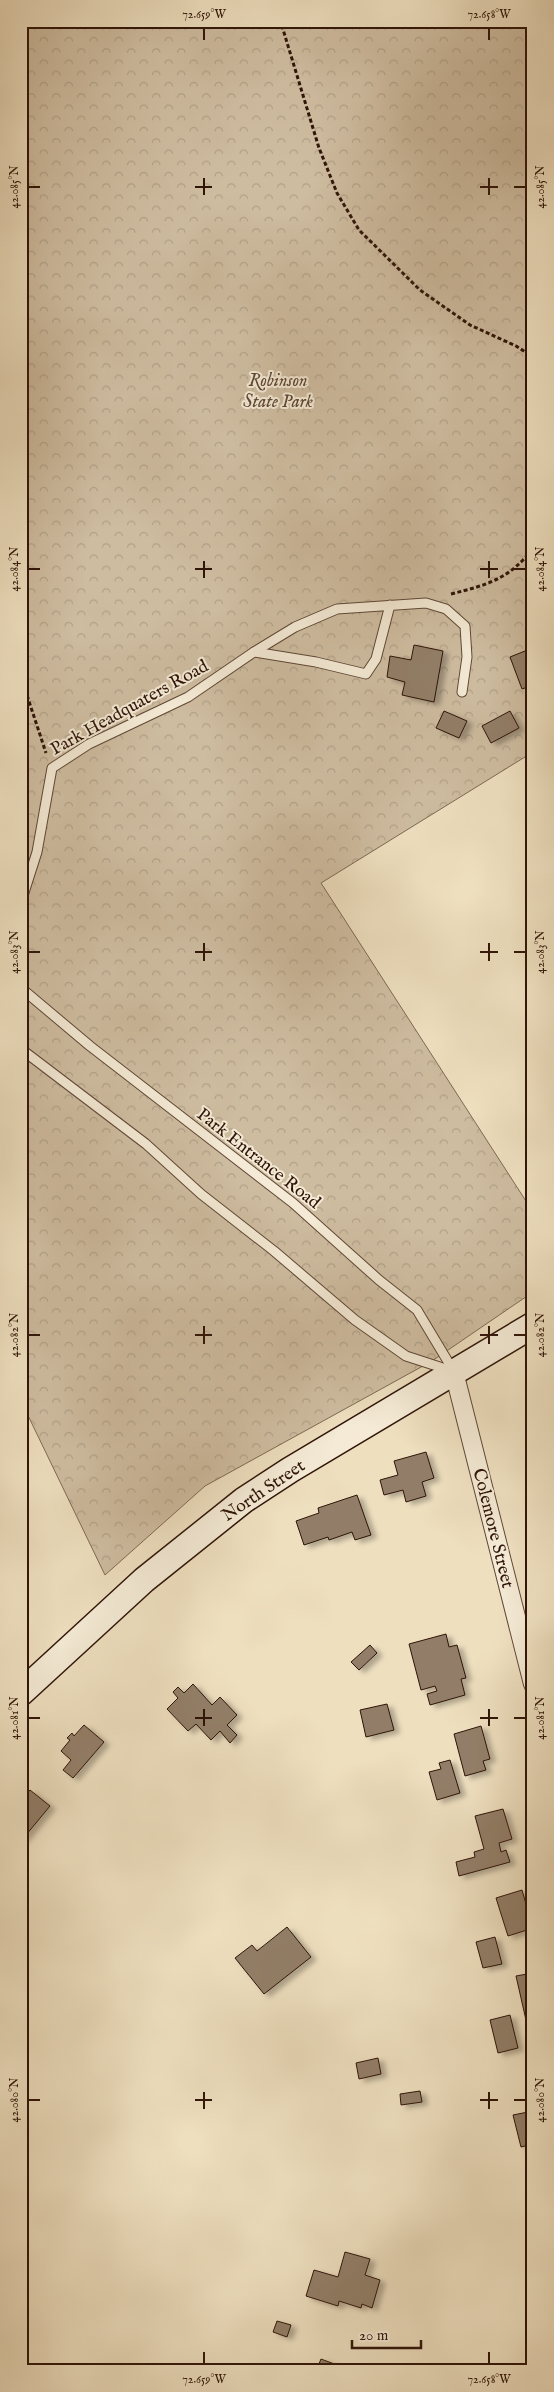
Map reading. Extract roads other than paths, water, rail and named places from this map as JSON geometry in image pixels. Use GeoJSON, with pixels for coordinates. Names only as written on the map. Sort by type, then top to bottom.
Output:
{"type":"FeatureCollection","features":[{"type":"Feature","properties":{"kind":"main road","name":"North Street"},"geometry":{"type":"LineString","coordinates":[[21,1693],[144,1580],[244,1500],[290,1470],[533,1325]]}},
{"type":"Feature","properties":{"kind":"street","name":"Colemore Street"},"geometry":{"type":"LineString","coordinates":[[454,1372],[533,1684]]}},
{"type":"Feature","properties":{"kind":"lane","name":"Park Headquaters Road"},"geometry":{"type":"LineString","coordinates":[[21,902],[37,852],[52,768],[88,744],[188,696],[295,627],[337,609],[426,603],[446,609],[466,626],[468,657],[462,692]]}},
{"type":"Feature","properties":{"kind":"lane"},"geometry":{"type":"LineString","coordinates":[[254,652],[316,662],[366,674],[376,659],[390,605]]}},
{"type":"Feature","properties":{"kind":"lane","name":"Park Entrance Road"},"geometry":{"type":"LineString","coordinates":[[21,988],[90,1046],[293,1203],[379,1280],[417,1310],[454,1372]]}},
{"type":"Feature","properties":{"kind":"lane"},"geometry":{"type":"LineString","coordinates":[[21,1049],[146,1144],[200,1194],[274,1251],[355,1320],[406,1356],[454,1372]]}},
{"type":"Feature","properties":{"kind":"park label","name":"Robinson State Park"},"geometry":{"type":"Point","coordinates":[278,390]}}]}
